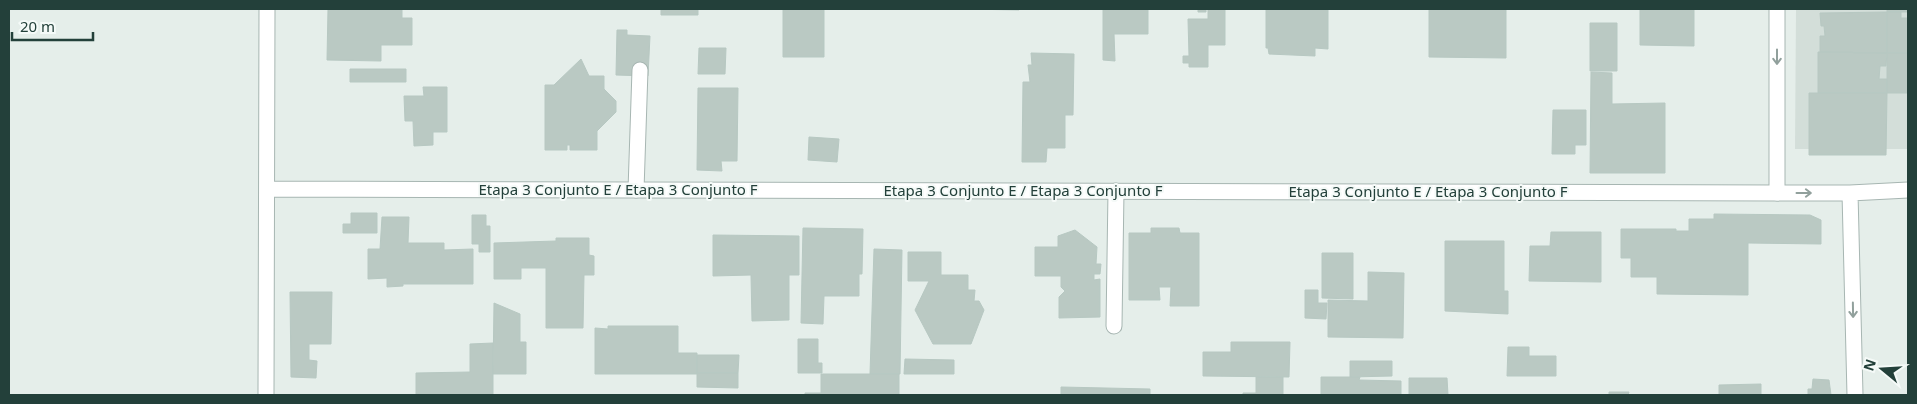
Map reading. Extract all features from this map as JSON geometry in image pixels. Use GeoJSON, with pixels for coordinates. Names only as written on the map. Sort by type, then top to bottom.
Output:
{"type":"FeatureCollection","features":[{"type":"Feature","properties":{"kind":"street"},"geometry":{"type":"LineString","coordinates":[[266,395],[267,9]]}},
{"type":"Feature","properties":{"kind":"street"},"geometry":{"type":"LineString","coordinates":[[1777,9],[1777,193]]}},
{"type":"Feature","properties":{"kind":"street"},"geometry":{"type":"LineString","coordinates":[[636,190],[640,70]]}},
{"type":"Feature","properties":{"kind":"street","name":"Etapa 3 Conjunto E / Etapa 3 Conjunto F"},"geometry":{"type":"LineString","coordinates":[[268,189],[1777,193],[1850,193],[1908,190]]}},
{"type":"Feature","properties":{"kind":"street"},"geometry":{"type":"LineString","coordinates":[[1114,326],[1116,191]]}},
{"type":"Feature","properties":{"kind":"street"},"geometry":{"type":"LineString","coordinates":[[1850,193],[1855,395]]}},
{"type":"Feature","properties":{"kind":"shaded area"},"geometry":{"type":"Polygon","coordinates":[[[1796,9],[1908,9],[1908,149],[1795,149],[1796,9]]]}},
{"type":"Feature","properties":{"kind":"building"},"geometry":{"type":"Polygon","coordinates":[[[328,9],[402,9],[402,18],[412,18],[412,45],[381,45],[381,61],[327,60],[328,9]]]}},
{"type":"Feature","properties":{"kind":"building"},"geometry":{"type":"Polygon","coordinates":[[[661,9],[698,9],[698,15],[661,15],[661,9]]]}},
{"type":"Feature","properties":{"kind":"building"},"geometry":{"type":"Polygon","coordinates":[[[783,9],[824,9],[824,57],[783,57],[783,9]]]}},
{"type":"Feature","properties":{"kind":"building"},"geometry":{"type":"Polygon","coordinates":[[[965,9],[1019,9],[1019,10],[965,9]]]}},
{"type":"Feature","properties":{"kind":"building"},"geometry":{"type":"Polygon","coordinates":[[[1103,9],[1148,9],[1148,34],[1114,34],[1115,61],[1103,60],[1103,9]]]}},
{"type":"Feature","properties":{"kind":"building"},"geometry":{"type":"Polygon","coordinates":[[[1198,9],[1206,9],[1206,12],[1198,12],[1198,9]]]}},
{"type":"Feature","properties":{"kind":"building"},"geometry":{"type":"Polygon","coordinates":[[[1208,9],[1225,9],[1225,45],[1208,45],[1208,67],[1189,67],[1189,63],[1183,63],[1183,56],[1189,56],[1188,19],[1208,19],[1208,9]]]}},
{"type":"Feature","properties":{"kind":"building"},"geometry":{"type":"Polygon","coordinates":[[[1266,9],[1328,9],[1328,49],[1315,48],[1315,56],[1269,54],[1268,48],[1266,48],[1266,9]]]}},
{"type":"Feature","properties":{"kind":"building"},"geometry":{"type":"Polygon","coordinates":[[[1429,9],[1506,9],[1506,58],[1429,57],[1429,9]]]}},
{"type":"Feature","properties":{"kind":"building"},"geometry":{"type":"Polygon","coordinates":[[[1640,9],[1694,9],[1694,46],[1640,45],[1640,9]]]}},
{"type":"Feature","properties":{"kind":"building"},"geometry":{"type":"Polygon","coordinates":[[[1887,9],[1908,9],[1908,12],[1887,12],[1887,9]]]}},
{"type":"Feature","properties":{"kind":"building"},"geometry":{"type":"Polygon","coordinates":[[[1887,12],[1887,53],[1820,52],[1820,36],[1825,36],[1824,26],[1821,26],[1820,13],[1887,12]]]}},
{"type":"Feature","properties":{"kind":"building"},"geometry":{"type":"Polygon","coordinates":[[[1887,12],[1901,12],[1901,18],[1908,18],[1908,53],[1887,53],[1887,12]]]}},
{"type":"Feature","properties":{"kind":"building"},"geometry":{"type":"Polygon","coordinates":[[[1590,23],[1617,23],[1617,71],[1590,71],[1590,23]]]}},
{"type":"Feature","properties":{"kind":"building"},"geometry":{"type":"Polygon","coordinates":[[[617,30],[627,30],[627,35],[650,36],[648,76],[616,75],[617,30]]]}},
{"type":"Feature","properties":{"kind":"building"},"geometry":{"type":"Polygon","coordinates":[[[699,48],[726,48],[725,74],[698,74],[699,48]]]}},
{"type":"Feature","properties":{"kind":"building"},"geometry":{"type":"Polygon","coordinates":[[[1818,52],[1887,53],[1886,66],[1880,66],[1879,79],[1887,79],[1887,93],[1818,93],[1818,52]]]}},
{"type":"Feature","properties":{"kind":"building"},"geometry":{"type":"Polygon","coordinates":[[[1031,53],[1074,54],[1073,115],[1065,115],[1065,148],[1047,148],[1046,162],[1022,162],[1023,82],[1030,82],[1028,65],[1032,65],[1031,53]]]}},
{"type":"Feature","properties":{"kind":"building"},"geometry":{"type":"Polygon","coordinates":[[[1887,53],[1908,53],[1908,93],[1887,93],[1887,53]]]}},
{"type":"Feature","properties":{"kind":"building"},"geometry":{"type":"Polygon","coordinates":[[[581,59],[589,76],[604,76],[604,89],[616,101],[616,112],[597,131],[597,150],[570,150],[570,145],[567,145],[567,150],[545,150],[545,85],[554,85],[581,59]]]}},
{"type":"Feature","properties":{"kind":"building"},"geometry":{"type":"Polygon","coordinates":[[[350,69],[406,69],[406,82],[350,82],[350,69]]]}},
{"type":"Feature","properties":{"kind":"building"},"geometry":{"type":"Polygon","coordinates":[[[1591,72],[1612,73],[1612,104],[1665,103],[1665,173],[1590,173],[1591,72]]]}},
{"type":"Feature","properties":{"kind":"building"},"geometry":{"type":"Polygon","coordinates":[[[423,87],[447,87],[447,132],[433,132],[433,145],[414,146],[413,121],[405,121],[404,96],[424,96],[423,87]]]}},
{"type":"Feature","properties":{"kind":"building"},"geometry":{"type":"Polygon","coordinates":[[[698,88],[738,88],[737,161],[721,161],[722,171],[697,170],[698,88]]]}},
{"type":"Feature","properties":{"kind":"building"},"geometry":{"type":"Polygon","coordinates":[[[1809,93],[1887,93],[1886,155],[1809,155],[1809,93]]]}},
{"type":"Feature","properties":{"kind":"building"},"geometry":{"type":"Polygon","coordinates":[[[1553,110],[1586,110],[1586,145],[1575,145],[1575,154],[1552,154],[1553,110]]]}},
{"type":"Feature","properties":{"kind":"building"},"geometry":{"type":"Polygon","coordinates":[[[809,137],[839,139],[837,162],[808,160],[809,137]]]}},
{"type":"Feature","properties":{"kind":"building"},"geometry":{"type":"Polygon","coordinates":[[[351,213],[377,213],[377,233],[343,233],[343,224],[351,224],[351,213]]]}},
{"type":"Feature","properties":{"kind":"building"},"geometry":{"type":"Polygon","coordinates":[[[1714,214],[1810,215],[1821,220],[1821,244],[1748,243],[1748,295],[1657,294],[1657,277],[1631,277],[1631,258],[1621,258],[1621,229],[1676,229],[1676,231],[1689,231],[1689,219],[1714,219],[1714,214]]]}},
{"type":"Feature","properties":{"kind":"building"},"geometry":{"type":"Polygon","coordinates":[[[472,215],[486,215],[486,226],[490,226],[490,252],[479,252],[479,244],[472,244],[472,215]]]}},
{"type":"Feature","properties":{"kind":"building"},"geometry":{"type":"Polygon","coordinates":[[[382,217],[409,217],[408,243],[444,243],[444,250],[473,249],[473,284],[403,284],[403,286],[387,287],[387,278],[368,279],[368,249],[380,249],[382,217]]]}},
{"type":"Feature","properties":{"kind":"building"},"geometry":{"type":"Polygon","coordinates":[[[803,228],[863,229],[862,274],[859,274],[859,296],[824,296],[823,324],[801,323],[803,228]]]}},
{"type":"Feature","properties":{"kind":"building"},"geometry":{"type":"Polygon","coordinates":[[[1151,228],[1179,228],[1180,233],[1199,233],[1199,306],[1170,306],[1171,287],[1159,287],[1160,300],[1129,300],[1129,233],[1151,233],[1151,228]]]}},
{"type":"Feature","properties":{"kind":"building"},"geometry":{"type":"Polygon","coordinates":[[[1075,230],[1097,247],[1096,264],[1101,264],[1100,274],[1094,274],[1094,280],[1100,279],[1100,317],[1059,318],[1059,297],[1065,291],[1061,287],[1061,276],[1035,276],[1035,247],[1058,247],[1058,236],[1075,230]]]}},
{"type":"Feature","properties":{"kind":"building"},"geometry":{"type":"Polygon","coordinates":[[[1551,232],[1601,232],[1601,282],[1529,281],[1530,246],[1550,246],[1551,232]]]}},
{"type":"Feature","properties":{"kind":"building"},"geometry":{"type":"Polygon","coordinates":[[[713,235],[799,236],[799,275],[789,275],[789,320],[752,321],[751,275],[713,276],[713,235]]]}},
{"type":"Feature","properties":{"kind":"building"},"geometry":{"type":"Polygon","coordinates":[[[556,238],[589,238],[589,255],[594,256],[594,275],[584,275],[583,328],[546,328],[546,268],[521,268],[521,279],[494,279],[494,243],[556,241],[556,238]]]}},
{"type":"Feature","properties":{"kind":"building"},"geometry":{"type":"Polygon","coordinates":[[[1445,241],[1504,241],[1504,291],[1508,291],[1508,314],[1445,311],[1445,241]]]}},
{"type":"Feature","properties":{"kind":"building"},"geometry":{"type":"Polygon","coordinates":[[[874,249],[902,250],[900,374],[870,374],[874,249]]]}},
{"type":"Feature","properties":{"kind":"building"},"geometry":{"type":"Polygon","coordinates":[[[908,252],[941,252],[941,275],[968,275],[968,290],[975,290],[974,301],[979,301],[984,310],[971,344],[933,344],[915,310],[929,281],[908,281],[908,252]]]}},
{"type":"Feature","properties":{"kind":"building"},"geometry":{"type":"Polygon","coordinates":[[[1322,253],[1353,253],[1353,299],[1322,298],[1322,253]]]}},
{"type":"Feature","properties":{"kind":"building"},"geometry":{"type":"Polygon","coordinates":[[[1368,272],[1404,273],[1403,338],[1328,337],[1328,300],[1368,301],[1368,272]]]}},
{"type":"Feature","properties":{"kind":"building"},"geometry":{"type":"Polygon","coordinates":[[[1305,290],[1318,290],[1318,303],[1327,303],[1326,319],[1305,318],[1305,290]]]}},
{"type":"Feature","properties":{"kind":"building"},"geometry":{"type":"Polygon","coordinates":[[[290,292],[332,292],[331,344],[309,344],[309,360],[317,361],[316,378],[291,377],[290,292]]]}},
{"type":"Feature","properties":{"kind":"building"},"geometry":{"type":"Polygon","coordinates":[[[494,303],[520,314],[520,342],[526,342],[526,374],[493,374],[494,303]]]}},
{"type":"Feature","properties":{"kind":"building"},"geometry":{"type":"Polygon","coordinates":[[[608,326],[678,326],[678,353],[697,353],[697,374],[595,374],[595,328],[608,329],[608,326]]]}},
{"type":"Feature","properties":{"kind":"building"},"geometry":{"type":"Polygon","coordinates":[[[798,339],[818,339],[818,363],[822,363],[822,373],[798,373],[798,339]]]}},
{"type":"Feature","properties":{"kind":"building"},"geometry":{"type":"Polygon","coordinates":[[[1231,342],[1290,342],[1289,377],[1203,376],[1203,352],[1231,352],[1231,342]]]}},
{"type":"Feature","properties":{"kind":"building"},"geometry":{"type":"Polygon","coordinates":[[[493,343],[493,395],[416,395],[416,373],[470,372],[470,344],[493,343]]]}},
{"type":"Feature","properties":{"kind":"building"},"geometry":{"type":"Polygon","coordinates":[[[1508,347],[1529,347],[1529,356],[1556,356],[1556,376],[1507,376],[1508,347]]]}},
{"type":"Feature","properties":{"kind":"building"},"geometry":{"type":"Polygon","coordinates":[[[697,355],[739,355],[738,373],[697,373],[697,355]]]}},
{"type":"Feature","properties":{"kind":"building"},"geometry":{"type":"Polygon","coordinates":[[[905,359],[954,360],[954,374],[904,374],[905,359]]]}},
{"type":"Feature","properties":{"kind":"building"},"geometry":{"type":"Polygon","coordinates":[[[1350,361],[1392,361],[1392,376],[1350,377],[1350,361]]]}},
{"type":"Feature","properties":{"kind":"building"},"geometry":{"type":"Polygon","coordinates":[[[697,373],[738,373],[738,388],[697,387],[697,373]]]}},
{"type":"Feature","properties":{"kind":"building"},"geometry":{"type":"Polygon","coordinates":[[[821,374],[899,374],[899,395],[805,395],[805,393],[821,393],[821,374]]]}},
{"type":"Feature","properties":{"kind":"building"},"geometry":{"type":"Polygon","coordinates":[[[1256,377],[1283,377],[1283,395],[1243,395],[1243,393],[1256,393],[1256,377]]]}},
{"type":"Feature","properties":{"kind":"building"},"geometry":{"type":"Polygon","coordinates":[[[1321,377],[1360,377],[1359,380],[1401,381],[1401,395],[1321,395],[1321,377]]]}},
{"type":"Feature","properties":{"kind":"building"},"geometry":{"type":"Polygon","coordinates":[[[1409,378],[1447,378],[1448,395],[1409,395],[1409,378]]]}},
{"type":"Feature","properties":{"kind":"building"},"geometry":{"type":"Polygon","coordinates":[[[1813,379],[1829,380],[1831,395],[1808,395],[1808,389],[1812,389],[1813,379]]]}},
{"type":"Feature","properties":{"kind":"building"},"geometry":{"type":"Polygon","coordinates":[[[1761,384],[1761,395],[1719,395],[1719,385],[1761,384]]]}},
{"type":"Feature","properties":{"kind":"building"},"geometry":{"type":"Polygon","coordinates":[[[1061,387],[1150,389],[1150,395],[1061,395],[1061,387]]]}},
{"type":"Feature","properties":{"kind":"building"},"geometry":{"type":"Polygon","coordinates":[[[1609,392],[1629,392],[1628,395],[1609,395],[1609,392]]]}}]}
